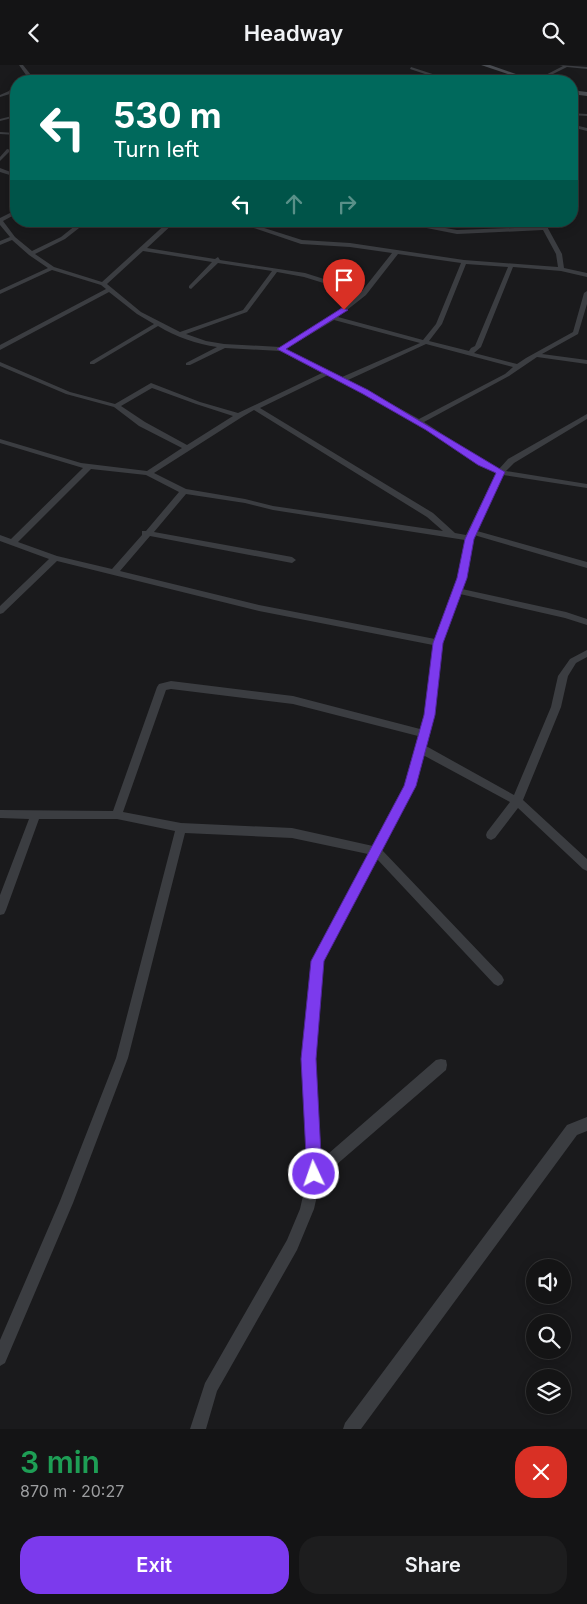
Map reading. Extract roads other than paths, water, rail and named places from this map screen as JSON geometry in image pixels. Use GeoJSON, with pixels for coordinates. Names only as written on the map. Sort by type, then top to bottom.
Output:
{"type":"FeatureCollection","features":[{"type":"Feature","properties":{"kind":"street"},"geometry":{"type":"LineString","coordinates":[[21,65],[29,75]]}},
{"type":"Feature","properties":{"kind":"street"},"geometry":{"type":"LineString","coordinates":[[484,65],[515,75]]}},
{"type":"Feature","properties":{"kind":"street"},"geometry":{"type":"LineString","coordinates":[[560,65],[587,68]]}},
{"type":"Feature","properties":{"kind":"street"},"geometry":{"type":"LineString","coordinates":[[548,75],[566,67]]}},
{"type":"Feature","properties":{"kind":"street"},"geometry":{"type":"LineString","coordinates":[[411,68],[431,75]]}},
{"type":"Feature","properties":{"kind":"street"},"geometry":{"type":"LineString","coordinates":[[0,160],[9,150]]}},
{"type":"Feature","properties":{"kind":"street"},"geometry":{"type":"LineString","coordinates":[[0,220],[13,237],[31,254],[52,268],[106,287],[158,324],[204,343],[281,349],[342,380],[500,472],[587,486]]}},
{"type":"Feature","properties":{"kind":"street"},"geometry":{"type":"LineString","coordinates":[[31,254],[63,238],[77,227]]}},
{"type":"Feature","properties":{"kind":"street"},"geometry":{"type":"LineString","coordinates":[[0,348],[106,287],[167,227]]}},
{"type":"Feature","properties":{"kind":"street"},"geometry":{"type":"LineString","coordinates":[[253,227],[291,240],[350,245],[464,261],[562,269],[587,275]]}},
{"type":"Feature","properties":{"kind":"street"},"geometry":{"type":"LineString","coordinates":[[425,227],[445,231],[546,229],[560,254],[562,269]]}},
{"type":"Feature","properties":{"kind":"street"},"geometry":{"type":"LineString","coordinates":[[488,227],[488,231]]}},
{"type":"Feature","properties":{"kind":"street"},"geometry":{"type":"LineString","coordinates":[[0,243],[13,237]]}},
{"type":"Feature","properties":{"kind":"street"},"geometry":{"type":"LineString","coordinates":[[144,249],[218,259],[276,270],[318,279],[364,294]]}},
{"type":"Feature","properties":{"kind":"street"},"geometry":{"type":"LineString","coordinates":[[281,349],[333,318],[364,294],[396,252]]}},
{"type":"Feature","properties":{"kind":"street"},"geometry":{"type":"LineString","coordinates":[[191,287],[218,259]]}},
{"type":"Feature","properties":{"kind":"street"},"geometry":{"type":"LineString","coordinates":[[342,380],[424,343],[439,324],[464,261]]}},
{"type":"Feature","properties":{"kind":"street"},"geometry":{"type":"LineString","coordinates":[[470,355],[473,349],[478,347],[511,266]]}},
{"type":"Feature","properties":{"kind":"street"},"geometry":{"type":"LineString","coordinates":[[0,292],[52,268]]}},
{"type":"Feature","properties":{"kind":"street"},"geometry":{"type":"LineString","coordinates":[[181,334],[245,311],[276,270]]}},
{"type":"Feature","properties":{"kind":"street"},"geometry":{"type":"LineString","coordinates":[[418,423],[507,375],[517,366],[535,355],[576,333],[587,293]]}},
{"type":"Feature","properties":{"kind":"street"},"geometry":{"type":"LineString","coordinates":[[333,318],[517,366]]}},
{"type":"Feature","properties":{"kind":"street"},"geometry":{"type":"LineString","coordinates":[[92,363],[158,324]]}},
{"type":"Feature","properties":{"kind":"street"},"geometry":{"type":"LineString","coordinates":[[188,364],[224,346]]}},
{"type":"Feature","properties":{"kind":"street"},"geometry":{"type":"LineString","coordinates":[[535,355],[587,362]]}},
{"type":"Feature","properties":{"kind":"street"},"geometry":{"type":"LineString","coordinates":[[0,364],[68,393],[116,406],[142,424],[186,447]]}},
{"type":"Feature","properties":{"kind":"street"},"geometry":{"type":"LineString","coordinates":[[148,473],[186,447],[239,415],[327,373]]}},
{"type":"Feature","properties":{"kind":"street"},"geometry":{"type":"LineString","coordinates":[[116,406],[151,385],[198,403],[239,415]]}},
{"type":"Feature","properties":{"kind":"street"},"geometry":{"type":"LineString","coordinates":[[254,407],[430,515],[453,535]]}},
{"type":"Feature","properties":{"kind":"street"},"geometry":{"type":"LineString","coordinates":[[198,1429],[210,1388],[292,1245],[307,1209],[314,1174],[309,1059],[318,961],[410,786],[429,715],[438,643],[458,591],[471,535],[500,472],[511,461],[587,416]]}},
{"type":"Feature","properties":{"kind":"street"},"geometry":{"type":"LineString","coordinates":[[0,441],[89,466],[148,473],[184,491],[245,501],[273,508],[453,535],[471,535],[587,565]]}},
{"type":"Feature","properties":{"kind":"street"},"geometry":{"type":"LineString","coordinates":[[13,543],[89,466]]}},
{"type":"Feature","properties":{"kind":"street"},"geometry":{"type":"LineString","coordinates":[[114,573],[145,533],[184,491]]}},
{"type":"Feature","properties":{"kind":"street"},"geometry":{"type":"LineString","coordinates":[[145,533],[292,560]]}},
{"type":"Feature","properties":{"kind":"street"},"geometry":{"type":"LineString","coordinates":[[0,538],[55,558],[259,608],[438,643]]}},
{"type":"Feature","properties":{"kind":"street"},"geometry":{"type":"LineString","coordinates":[[0,611],[55,558]]}},
{"type":"Feature","properties":{"kind":"street"},"geometry":{"type":"LineString","coordinates":[[458,591],[566,615],[587,622]]}},
{"type":"Feature","properties":{"kind":"street"},"geometry":{"type":"LineString","coordinates":[[491,835],[517,801],[556,707],[563,676],[573,661],[587,653]]}},
{"type":"Feature","properties":{"kind":"street"},"geometry":{"type":"LineString","coordinates":[[117,815],[162,687],[171,685],[293,700],[351,713],[424,735]]}},
{"type":"Feature","properties":{"kind":"street"},"geometry":{"type":"LineString","coordinates":[[420,748],[517,801],[587,866]]}},
{"type":"Feature","properties":{"kind":"street"},"geometry":{"type":"LineString","coordinates":[[0,814],[35,816],[72,813],[117,815],[180,828],[292,833],[376,851],[498,981]]}},
{"type":"Feature","properties":{"kind":"street"},"geometry":{"type":"LineString","coordinates":[[0,910],[35,816]]}},
{"type":"Feature","properties":{"kind":"street"},"geometry":{"type":"LineString","coordinates":[[0,1358],[66,1203],[122,1058],[180,828]]}},
{"type":"Feature","properties":{"kind":"street"},"geometry":{"type":"LineString","coordinates":[[314,1174],[441,1065]]}},
{"type":"Feature","properties":{"kind":"street"},"geometry":{"type":"LineString","coordinates":[[351,1429],[572,1130],[587,1124]]}}]}
